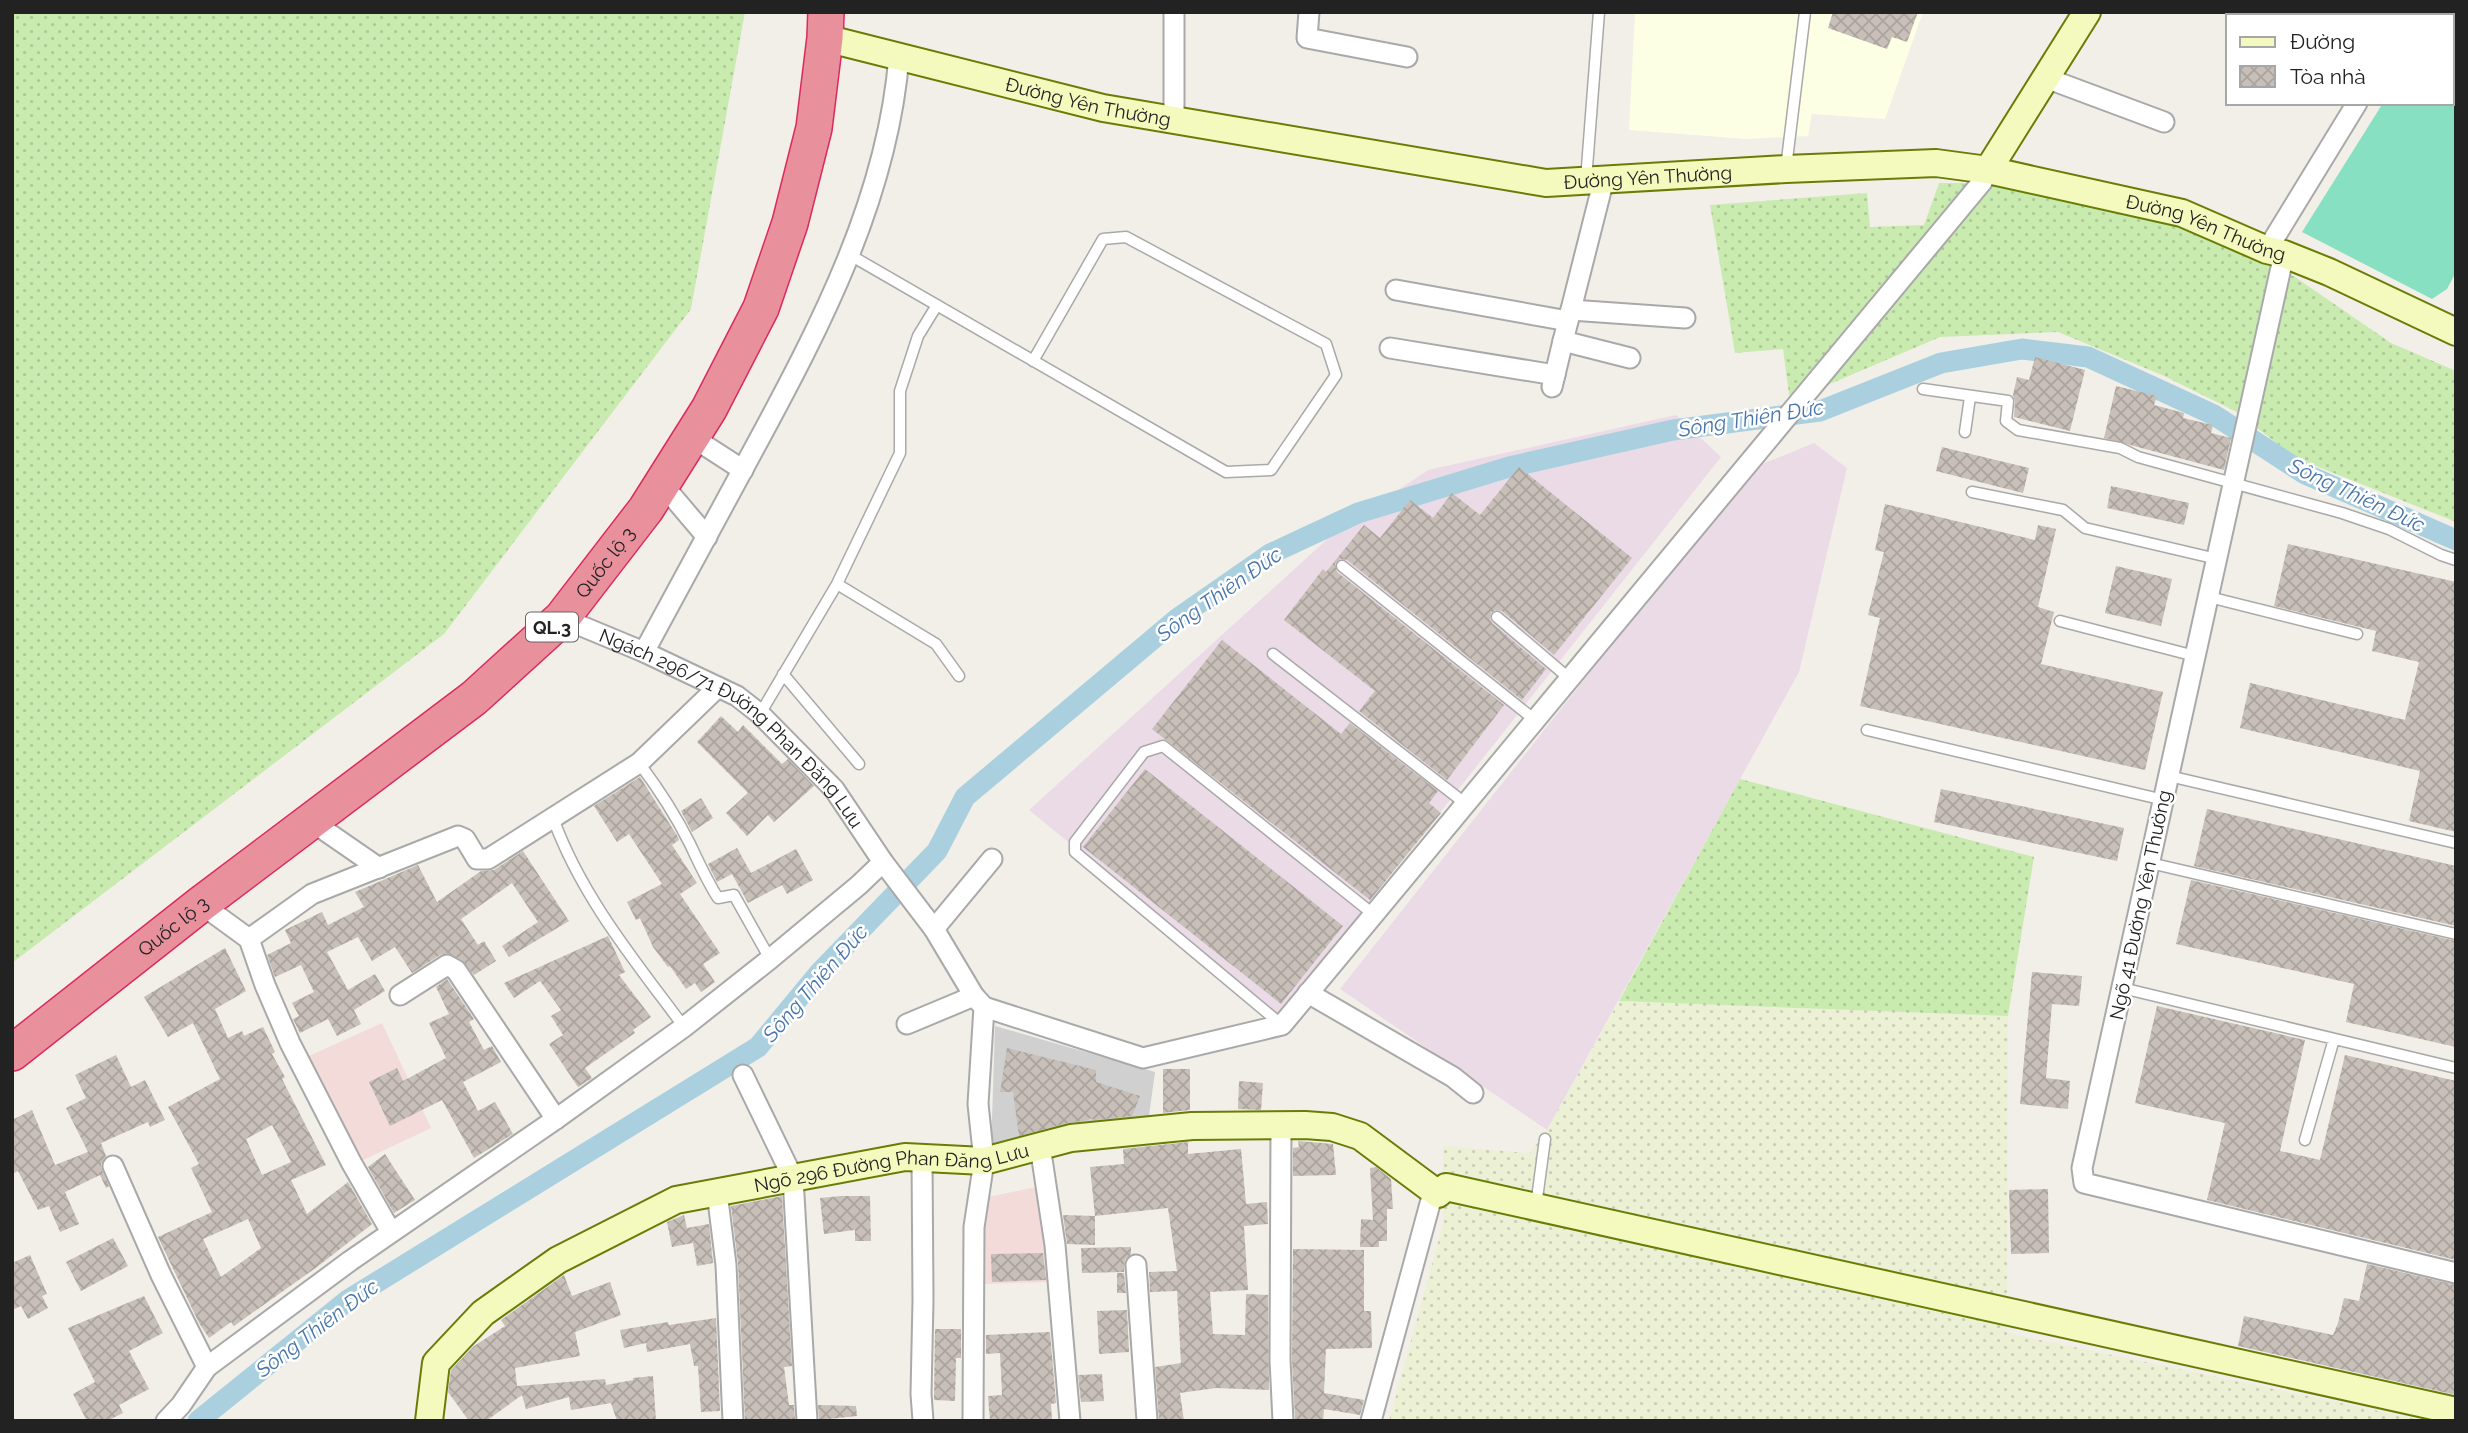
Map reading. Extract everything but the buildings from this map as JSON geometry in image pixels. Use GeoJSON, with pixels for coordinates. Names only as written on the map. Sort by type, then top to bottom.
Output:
{"type":"FeatureCollection","features":[{"type":"Feature","properties":{"kind":"highway","name":"Quốc lộ 3"},"geometry":{"type":"LineString","coordinates":[[12,1053],[201,904],[474,698],[562,618],[646,509],[709,409],[761,308],[790,223],[814,128],[826,25]]}},
{"type":"Feature","properties":{"kind":"street"},"geometry":{"type":"LineString","coordinates":[[1174,12],[1174,120]]}},
{"type":"Feature","properties":{"kind":"street"},"geometry":{"type":"LineString","coordinates":[[1309,12],[1307,38],[1407,57]]}},
{"type":"Feature","properties":{"kind":"street"},"geometry":{"type":"LineString","coordinates":[[907,1024],[979,1002],[1143,1058],[1282,1025],[1982,182],[2087,12]]}},
{"type":"Feature","properties":{"kind":"street","name":"Đường Yên Thường"},"geometry":{"type":"LineString","coordinates":[[826,25],[899,57],[1104,108],[1546,183],[1936,163],[1988,170],[2182,213],[2329,272],[2454,328]]}},
{"type":"Feature","properties":{"kind":"street"},"geometry":{"type":"LineString","coordinates":[[644,652],[795,373],[850,255],[886,145],[895,100],[899,57]]}},
{"type":"Feature","properties":{"kind":"street"},"geometry":{"type":"LineString","coordinates":[[2046,78],[2164,122]]}},
{"type":"Feature","properties":{"kind":"street","name":"Ngõ 41 Đường Yên Thường"},"geometry":{"type":"LineString","coordinates":[[2356,105],[2276,252],[2250,407],[2234,483],[2082,1168],[2084,1183],[2456,1273]]}},
{"type":"Feature","properties":{"kind":"street"},"geometry":{"type":"LineString","coordinates":[[1390,348],[1554,381],[1595,180]]}},
{"type":"Feature","properties":{"kind":"street"},"geometry":{"type":"LineString","coordinates":[[1396,290],[1569,315],[1685,318]]}},
{"type":"Feature","properties":{"kind":"street"},"geometry":{"type":"LineString","coordinates":[[1563,341],[1630,358]]}},
{"type":"Feature","properties":{"kind":"street"},"geometry":{"type":"LineString","coordinates":[[692,437],[743,470]]}},
{"type":"Feature","properties":{"kind":"street"},"geometry":{"type":"LineString","coordinates":[[662,484],[707,537]]}},
{"type":"Feature","properties":{"kind":"street","name":"Ngách 296/71 Đường Phan Đăng Lưu"},"geometry":{"type":"LineString","coordinates":[[562,618],[644,652],[737,696],[760,714],[834,789],[884,863],[931,925],[979,1002]]}},
{"type":"Feature","properties":{"kind":"street"},"geometry":{"type":"LineString","coordinates":[[249,939],[312,894],[458,836],[465,839],[477,859],[488,859],[639,763],[718,687]]}},
{"type":"Feature","properties":{"kind":"street"},"geometry":{"type":"LineString","coordinates":[[311,821],[379,868]]}},
{"type":"Feature","properties":{"kind":"street"},"geometry":{"type":"LineString","coordinates":[[931,925],[992,859]]}},
{"type":"Feature","properties":{"kind":"street"},"geometry":{"type":"LineString","coordinates":[[166,1421],[181,1405],[207,1367],[391,1232],[684,1027],[884,863]]}},
{"type":"Feature","properties":{"kind":"street"},"geometry":{"type":"LineString","coordinates":[[201,904],[249,939],[290,1044],[351,1162],[391,1232]]}},
{"type":"Feature","properties":{"kind":"street"},"geometry":{"type":"LineString","coordinates":[[400,995],[447,965],[456,970],[556,1119]]}},
{"type":"Feature","properties":{"kind":"street"},"geometry":{"type":"LineString","coordinates":[[1308,993],[1453,1077],[1473,1093]]}},
{"type":"Feature","properties":{"kind":"street"},"geometry":{"type":"LineString","coordinates":[[973,1420],[974,1227],[984,1161],[978,1104],[979,1002]]}},
{"type":"Feature","properties":{"kind":"street"},"geometry":{"type":"LineString","coordinates":[[743,1075],[793,1178],[807,1421]]}},
{"type":"Feature","properties":{"kind":"street"},"geometry":{"type":"LineString","coordinates":[[1281,1125],[1280,1360],[1283,1421]]}},
{"type":"Feature","properties":{"kind":"street","name":"Ngõ 296 Đường Phan Đăng Lưu"},"geometry":{"type":"LineString","coordinates":[[429,1421],[436,1363],[483,1313],[558,1260],[676,1200],[905,1157],[984,1161],[1071,1138],[1192,1126],[1281,1125],[1332,1127],[1360,1136],[1438,1194]]}},
{"type":"Feature","properties":{"kind":"street"},"geometry":{"type":"LineString","coordinates":[[1040,1146],[1055,1245],[1070,1421]]}},
{"type":"Feature","properties":{"kind":"street"},"geometry":{"type":"LineString","coordinates":[[922,1158],[923,1421]]}},
{"type":"Feature","properties":{"kind":"street"},"geometry":{"type":"LineString","coordinates":[[113,1166],[161,1275],[207,1367]]}},
{"type":"Feature","properties":{"kind":"street"},"geometry":{"type":"LineString","coordinates":[[1371,1421],[1431,1200],[1446,1186],[2456,1411]]}},
{"type":"Feature","properties":{"kind":"street"},"geometry":{"type":"LineString","coordinates":[[717,1192],[726,1265],[733,1421]]}},
{"type":"Feature","properties":{"kind":"street"},"geometry":{"type":"LineString","coordinates":[[1136,1265],[1147,1421]]}},
{"type":"Feature","properties":{"kind":"lane"},"geometry":{"type":"LineString","coordinates":[[1595,180],[1599,12]]}},
{"type":"Feature","properties":{"kind":"lane"},"geometry":{"type":"LineString","coordinates":[[1786,169],[1805,12]]}},
{"type":"Feature","properties":{"kind":"lane"},"geometry":{"type":"LineString","coordinates":[[850,255],[1033,361],[1226,472],[1271,470],[1336,375],[1326,344],[1126,237],[1103,239],[1033,361]]}},
{"type":"Feature","properties":{"kind":"lane"},"geometry":{"type":"LineString","coordinates":[[760,714],[837,584],[900,453],[900,391],[918,336],[937,305]]}},
{"type":"Feature","properties":{"kind":"lane"},"geometry":{"type":"LineString","coordinates":[[1923,389],[2008,401],[2006,422],[2018,430],[2120,448],[2137,457],[2377,525],[2456,560]]}},
{"type":"Feature","properties":{"kind":"lane"},"geometry":{"type":"LineString","coordinates":[[1965,432],[1969,397]]}},
{"type":"Feature","properties":{"kind":"lane"},"geometry":{"type":"LineString","coordinates":[[1972,492],[2063,510],[2085,528],[2217,559]]}},
{"type":"Feature","properties":{"kind":"lane"},"geometry":{"type":"LineString","coordinates":[[1342,566],[1535,720]]}},
{"type":"Feature","properties":{"kind":"lane"},"geometry":{"type":"LineString","coordinates":[[837,584],[936,645],[959,676]]}},
{"type":"Feature","properties":{"kind":"lane"},"geometry":{"type":"LineString","coordinates":[[2208,597],[2357,634]]}},
{"type":"Feature","properties":{"kind":"lane"},"geometry":{"type":"LineString","coordinates":[[1497,617],[1570,679]]}},
{"type":"Feature","properties":{"kind":"lane"},"geometry":{"type":"LineString","coordinates":[[2060,621],[2195,656]]}},
{"type":"Feature","properties":{"kind":"lane"},"geometry":{"type":"LineString","coordinates":[[1273,654],[1466,804]]}},
{"type":"Feature","properties":{"kind":"lane"},"geometry":{"type":"LineString","coordinates":[[783,674],[859,764]]}},
{"type":"Feature","properties":{"kind":"lane"},"geometry":{"type":"LineString","coordinates":[[1867,730],[2164,800]]}},
{"type":"Feature","properties":{"kind":"lane"},"geometry":{"type":"LineString","coordinates":[[1282,1025],[1075,852],[1075,842],[1144,752],[1163,746],[1373,914]]}},
{"type":"Feature","properties":{"kind":"lane"},"geometry":{"type":"LineString","coordinates":[[639,763],[656,785],[718,898],[734,895],[770,959]]}},
{"type":"Feature","properties":{"kind":"lane"},"geometry":{"type":"LineString","coordinates":[[2169,776],[2456,844]]}},
{"type":"Feature","properties":{"kind":"lane"},"geometry":{"type":"LineString","coordinates":[[553,818],[561,841],[587,892],[684,1027]]}},
{"type":"Feature","properties":{"kind":"lane"},"geometry":{"type":"LineString","coordinates":[[2150,863],[2456,934]]}},
{"type":"Feature","properties":{"kind":"lane"},"geometry":{"type":"LineString","coordinates":[[2122,988],[2456,1068]]}},
{"type":"Feature","properties":{"kind":"lane"},"geometry":{"type":"LineString","coordinates":[[2305,1140],[2334,1039]]}},
{"type":"Feature","properties":{"kind":"lane"},"geometry":{"type":"LineString","coordinates":[[1536,1207],[1545,1139]]}},
{"type":"Feature","properties":{"kind":"shaded area"},"geometry":{"type":"Polygon","coordinates":[[[1635,12],[1923,12],[1885,119],[1812,114],[1808,136],[1746,139],[1629,130],[1635,12]]]}},
{"type":"Feature","properties":{"kind":"shaded area"},"geometry":{"type":"Polygon","coordinates":[[[1676,415],[1721,457],[1280,1015],[1029,810],[1333,534],[1428,470],[1676,415]]]}},
{"type":"Feature","properties":{"kind":"shaded area"},"geometry":{"type":"Polygon","coordinates":[[[1814,443],[1847,468],[1799,672],[1547,1130],[1340,989],[1750,469],[1814,443]]]}},
{"type":"Feature","properties":{"kind":"shaded area"},"geometry":{"type":"Polygon","coordinates":[[[1619,1001],[2008,1016],[2007,1333],[2426,1421],[1389,1421],[1443,1224],[1443,1146],[1530,1153],[1547,1130],[1619,1001]]]}},
{"type":"Feature","properties":{"kind":"shaded area"},"geometry":{"type":"Polygon","coordinates":[[[382,1023],[431,1128],[359,1162],[309,1056],[382,1023]]]}},
{"type":"Feature","properties":{"kind":"shaded area"},"geometry":{"type":"Polygon","coordinates":[[[995,1026],[1155,1072],[1148,1123],[991,1151],[995,1026]]]}},
{"type":"Feature","properties":{"kind":"shaded area"},"geometry":{"type":"Polygon","coordinates":[[[1041,1186],[1050,1282],[985,1284],[983,1198],[1041,1186]]]}},
{"type":"Feature","properties":{"kind":"green space"},"geometry":{"type":"Polygon","coordinates":[[[12,12],[745,12],[691,309],[444,634],[12,963],[12,12]]]}},
{"type":"Feature","properties":{"kind":"green space"},"geometry":{"type":"Polygon","coordinates":[[[2454,40],[2456,42],[2456,272],[2447,289],[2432,299],[2302,232],[2382,105],[2454,105],[2454,40]]]}},
{"type":"Feature","properties":{"kind":"green space"},"geometry":{"type":"Polygon","coordinates":[[[1939,183],[2002,183],[2180,220],[2295,277],[2391,343],[2456,371],[2456,522],[2296,458],[2235,411],[2162,375],[2058,332],[1940,337],[1790,401],[1783,349],[1735,353],[1710,205],[1867,193],[1870,227],[1924,225],[1939,183]]]}},
{"type":"Feature","properties":{"kind":"green space"},"geometry":{"type":"Polygon","coordinates":[[[1740,779],[2034,857],[2008,1016],[1619,1001],[1740,779]]]}},
{"type":"Feature","properties":{"kind":"waterway","name":"Sông Thiên Đức"},"geometry":{"type":"LineString","coordinates":[[198,1421],[348,1300],[758,1047],[820,972],[937,851],[965,797],[1178,618],[1270,554],[1358,513],[1509,467],[1673,430],[1820,411],[1941,363],[2022,349],[2088,357],[2214,415],[2305,474],[2456,540]]}}]}
